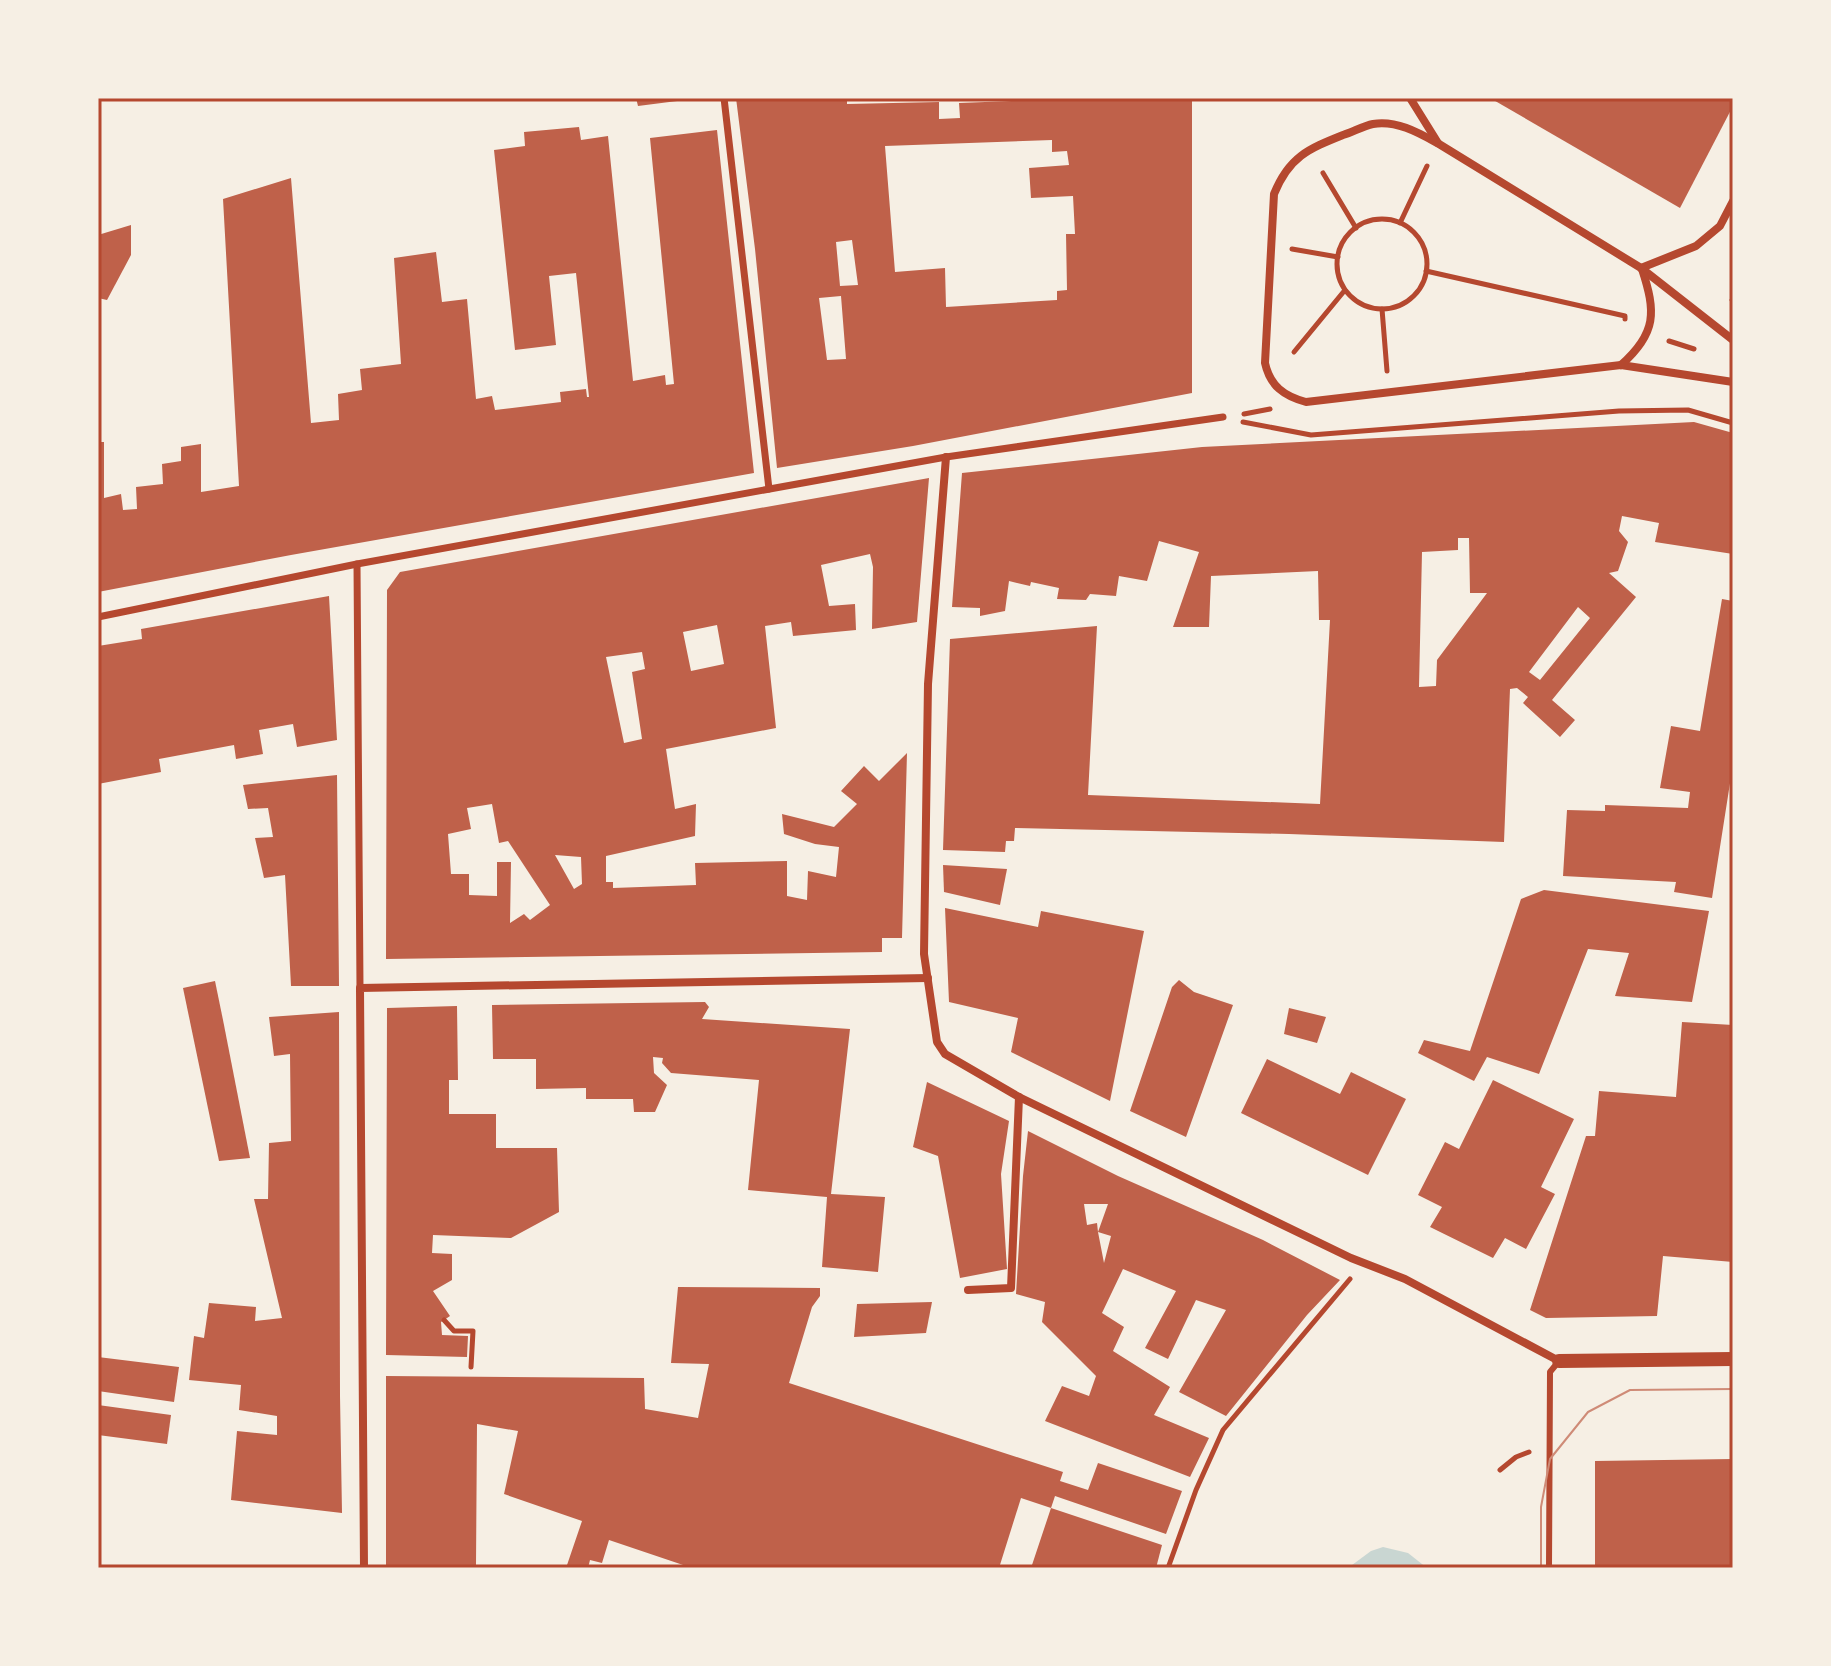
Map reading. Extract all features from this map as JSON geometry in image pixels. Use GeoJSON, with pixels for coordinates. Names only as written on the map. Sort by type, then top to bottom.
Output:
{"type":"FeatureCollection","features":[{"type":"Feature","properties":{"kind":"street"},"geometry":{"type":"LineString","coordinates":[[724,98],[769,489]]}},
{"type":"Feature","properties":{"kind":"street"},"geometry":{"type":"LineString","coordinates":[[1410,98],[1439,144]]}},
{"type":"Feature","properties":{"kind":"street"},"geometry":{"type":"LineString","coordinates":[[1733,340],[1641,268],[1408,128],[1373,124],[1311,147],[1281,175],[1274,194],[1265,363],[1272,383],[1290,397],[1306,402],[1621,365],[1733,382]]}},
{"type":"Feature","properties":{"kind":"street"},"geometry":{"type":"LineString","coordinates":[[1641,268],[1696,246],[1720,226],[1733,201]]}},
{"type":"Feature","properties":{"kind":"street"},"geometry":{"type":"LineString","coordinates":[[1621,365],[1644,342],[1653,312],[1641,268]]}},
{"type":"Feature","properties":{"kind":"street"},"geometry":{"type":"LineString","coordinates":[[98,617],[357,564],[946,457],[1223,417]]}},
{"type":"Feature","properties":{"kind":"street"},"geometry":{"type":"LineString","coordinates":[[946,457],[928,684],[924,954],[937,1042],[945,1054],[1019,1097],[1405,1279],[1555,1366],[1733,1359]]}},
{"type":"Feature","properties":{"kind":"street"},"geometry":{"type":"LineString","coordinates":[[357,564],[364,1568]]}},
{"type":"Feature","properties":{"kind":"street"},"geometry":{"type":"LineString","coordinates":[[360,988],[928,978]]}},
{"type":"Feature","properties":{"kind":"street"},"geometry":{"type":"LineString","coordinates":[[968,1290],[1011,1288],[1019,1097]]}},
{"type":"Feature","properties":{"kind":"lane"},"geometry":{"type":"LineString","coordinates":[[1549,1568],[1550,1449],[1555,1366]]}},
{"type":"Feature","properties":{"kind":"path"},"geometry":{"type":"LineString","coordinates":[[1400,223],[1427,166]]}},
{"type":"Feature","properties":{"kind":"path"},"geometry":{"type":"LineString","coordinates":[[1323,173],[1356,228]]}},
{"type":"Feature","properties":{"kind":"path"},"geometry":{"type":"LineString","coordinates":[[1386,219],[1412,230],[1426,254],[1423,284],[1414,297],[1401,305],[1382,309],[1356,301],[1345,290],[1339,276],[1338,257],[1340,246],[1356,228],[1372,220],[1386,219]]}},
{"type":"Feature","properties":{"kind":"path"},"geometry":{"type":"LineString","coordinates":[[1287,248],[1338,257]]}},
{"type":"Feature","properties":{"kind":"path"},"geometry":{"type":"LineString","coordinates":[[1426,271],[1625,316],[1622,327]]}},
{"type":"Feature","properties":{"kind":"path"},"geometry":{"type":"LineString","coordinates":[[1294,352],[1345,290]]}},
{"type":"Feature","properties":{"kind":"path"},"geometry":{"type":"LineString","coordinates":[[1382,309],[1387,376]]}},
{"type":"Feature","properties":{"kind":"path"},"geometry":{"type":"LineString","coordinates":[[1669,341],[1694,349]]}},
{"type":"Feature","properties":{"kind":"path"},"geometry":{"type":"LineString","coordinates":[[1223,417],[1311,435],[1619,411],[1688,410],[1733,423]]}},
{"type":"Feature","properties":{"kind":"path"},"geometry":{"type":"LineString","coordinates":[[1344,433],[1349,421]]}},
{"type":"Feature","properties":{"kind":"path"},"geometry":{"type":"LineString","coordinates":[[1168,1568],[1196,1490],[1223,1430],[1349,1280],[1360,1260]]}},
{"type":"Feature","properties":{"kind":"path"},"geometry":{"type":"LineString","coordinates":[[444,1320],[454,1331],[473,1331],[471,1367]]}},
{"type":"Feature","properties":{"kind":"path"},"geometry":{"type":"LineString","coordinates":[[1500,1470],[1516,1457],[1550,1449]]}},
{"type":"Feature","properties":{"kind":"shaded area"},"geometry":{"type":"Polygon","coordinates":[[[1383,1547],[1408,1553],[1427,1568],[1348,1568],[1371,1551],[1383,1547]]]}},
{"type":"Feature","properties":{"kind":"building"},"geometry":{"type":"Polygon","coordinates":[[[636,98],[685,98],[685,100],[638,106],[636,98]]]}},
{"type":"Feature","properties":{"kind":"building"},"geometry":{"type":"Polygon","coordinates":[[[736,98],[847,98],[847,104],[939,102],[939,119],[960,118],[959,103],[1192,98],[1192,393],[913,446],[777,468],[736,98]],[[1052,140],[885,146],[895,272],[945,268],[946,307],[1057,300],[1057,291],[1067,290],[1066,234],[1075,234],[1073,196],[1031,198],[1029,168],[1069,165],[1067,151],[1052,152],[1052,140]],[[852,240],[836,242],[840,286],[858,285],[852,240]],[[841,296],[819,298],[827,360],[846,359],[841,296]]]}},
{"type":"Feature","properties":{"kind":"building"},"geometry":{"type":"Polygon","coordinates":[[[1490,98],[1733,98],[1733,106],[1680,208],[1490,98]]]}},
{"type":"Feature","properties":{"kind":"building"},"geometry":{"type":"Polygon","coordinates":[[[579,127],[581,140],[608,136],[633,381],[665,375],[666,385],[674,384],[650,138],[717,130],[754,473],[98,592],[98,442],[104,442],[104,498],[121,494],[123,510],[137,509],[136,487],[163,484],[162,464],[181,461],[181,447],[201,444],[201,492],[239,486],[223,199],[291,178],[311,423],[339,420],[338,394],[362,390],[360,369],[401,364],[394,258],[436,252],[442,302],[467,299],[476,399],[492,396],[495,410],[561,402],[560,392],[586,389],[589,397],[576,273],[549,276],[556,345],[515,350],[494,150],[525,146],[524,132],[579,127]]]}},
{"type":"Feature","properties":{"kind":"building"},"geometry":{"type":"Polygon","coordinates":[[[131,225],[131,255],[107,300],[98,298],[98,235],[131,225]]]}},
{"type":"Feature","properties":{"kind":"building"},"geometry":{"type":"Polygon","coordinates":[[[1694,422],[1733,433],[1733,554],[1655,542],[1659,523],[1622,516],[1619,531],[1628,542],[1618,571],[1609,573],[1636,597],[1552,700],[1575,720],[1560,737],[1523,703],[1528,697],[1517,688],[1510,689],[1504,842],[1015,828],[1014,841],[1006,841],[1005,852],[943,850],[950,639],[1097,626],[1088,795],[1320,804],[1330,620],[1319,620],[1318,571],[1211,576],[1209,627],[1173,627],[1199,552],[1159,541],[1147,581],[1119,576],[1116,596],[1090,594],[1086,600],[1057,599],[1059,588],[1009,581],[1005,611],[980,616],[980,608],[952,607],[962,473],[1202,447],[1694,422]],[[1458,538],[1458,550],[1422,552],[1419,687],[1436,686],[1437,660],[1487,593],[1470,593],[1469,538],[1458,538]],[[1578,607],[1529,672],[1540,680],[1590,618],[1578,607]]]}},
{"type":"Feature","properties":{"kind":"building"},"geometry":{"type":"Polygon","coordinates":[[[929,478],[917,622],[872,629],[873,567],[870,554],[821,565],[829,606],[855,604],[856,630],[793,636],[791,622],[765,626],[776,728],[666,749],[675,809],[696,804],[695,836],[606,856],[606,882],[613,882],[613,888],[696,885],[695,863],[787,861],[787,896],[807,900],[808,871],[836,877],[839,847],[815,844],[784,834],[782,814],[834,827],[857,804],[841,791],[864,766],[879,781],[907,753],[902,938],[882,938],[882,952],[386,959],[387,590],[400,572],[929,478]],[[717,625],[683,632],[691,671],[724,664],[717,625]],[[642,652],[606,657],[624,743],[642,739],[632,672],[645,669],[642,652]],[[492,804],[467,808],[471,829],[448,834],[451,874],[469,874],[469,895],[497,896],[497,862],[511,862],[510,923],[524,914],[530,920],[550,905],[508,841],[499,843],[492,804]],[[555,855],[574,889],[582,884],[581,857],[555,855]]]}},
{"type":"Feature","properties":{"kind":"building"},"geometry":{"type":"Polygon","coordinates":[[[329,596],[337,740],[297,747],[293,724],[259,730],[263,754],[236,759],[234,745],[159,759],[161,772],[98,784],[98,646],[142,639],[141,629],[329,596]]]}},
{"type":"Feature","properties":{"kind":"building"},"geometry":{"type":"Polygon","coordinates":[[[1722,599],[1733,601],[1733,764],[1712,898],[1674,892],[1676,882],[1563,876],[1567,810],[1605,811],[1605,805],[1688,808],[1690,792],[1660,788],[1671,726],[1700,731],[1722,599]]]}},
{"type":"Feature","properties":{"kind":"building"},"geometry":{"type":"Polygon","coordinates":[[[337,775],[339,986],[291,986],[285,875],[264,878],[255,838],[273,837],[268,808],[248,809],[243,785],[337,775]]]}},
{"type":"Feature","properties":{"kind":"building"},"geometry":{"type":"Polygon","coordinates":[[[943,865],[1007,869],[1000,905],[944,892],[943,865]]]}},
{"type":"Feature","properties":{"kind":"building"},"geometry":{"type":"Polygon","coordinates":[[[1544,890],[1709,911],[1692,1002],[1615,996],[1629,953],[1588,949],[1539,1074],[1487,1057],[1474,1081],[1418,1053],[1424,1040],[1470,1051],[1521,899],[1544,890]]]}},
{"type":"Feature","properties":{"kind":"building"},"geometry":{"type":"Polygon","coordinates":[[[945,908],[1038,927],[1041,911],[1144,931],[1110,1101],[1011,1052],[1018,1018],[949,1002],[945,908]]]}},
{"type":"Feature","properties":{"kind":"building"},"geometry":{"type":"Polygon","coordinates":[[[1179,980],[1194,992],[1233,1005],[1186,1137],[1130,1111],[1172,987],[1179,980]]]}},
{"type":"Feature","properties":{"kind":"building"},"geometry":{"type":"Polygon","coordinates":[[[215,981],[250,1158],[219,1161],[183,988],[215,981]]]}},
{"type":"Feature","properties":{"kind":"building"},"geometry":{"type":"Polygon","coordinates":[[[705,1002],[709,1007],[702,1019],[850,1029],[831,1194],[885,1197],[878,1272],[822,1267],[827,1197],[748,1190],[759,1080],[671,1073],[662,1063],[663,1058],[653,1057],[654,1073],[667,1085],[655,1112],[634,1112],[633,1099],[586,1099],[586,1088],[536,1089],[536,1059],[493,1059],[492,1005],[705,1002]]]}},
{"type":"Feature","properties":{"kind":"building"},"geometry":{"type":"Polygon","coordinates":[[[457,1006],[458,1080],[449,1080],[449,1114],[496,1114],[496,1148],[557,1148],[559,1212],[511,1238],[433,1235],[432,1253],[452,1254],[452,1280],[433,1291],[450,1316],[441,1322],[442,1335],[468,1336],[467,1357],[386,1355],[387,1008],[457,1006]]]}},
{"type":"Feature","properties":{"kind":"building"},"geometry":{"type":"Polygon","coordinates":[[[1289,1008],[1326,1017],[1317,1043],[1284,1034],[1289,1008]]]}},
{"type":"Feature","properties":{"kind":"building"},"geometry":{"type":"Polygon","coordinates":[[[339,1012],[342,1513],[231,1500],[237,1431],[277,1435],[277,1416],[239,1410],[241,1385],[189,1380],[194,1336],[204,1338],[209,1303],[256,1307],[255,1321],[282,1318],[254,1199],[268,1199],[269,1143],[291,1141],[290,1054],[274,1056],[269,1017],[339,1012]]]}},
{"type":"Feature","properties":{"kind":"building"},"geometry":{"type":"Polygon","coordinates":[[[1682,1022],[1733,1025],[1733,1262],[1663,1256],[1657,1316],[1546,1318],[1530,1310],[1586,1136],[1595,1136],[1599,1091],[1676,1097],[1682,1022]]]}},
{"type":"Feature","properties":{"kind":"building"},"geometry":{"type":"Polygon","coordinates":[[[1267,1059],[1340,1094],[1351,1072],[1406,1099],[1368,1175],[1241,1113],[1267,1059]]]}},
{"type":"Feature","properties":{"kind":"building"},"geometry":{"type":"Polygon","coordinates":[[[1493,1080],[1574,1119],[1541,1187],[1555,1194],[1526,1249],[1505,1238],[1493,1258],[1430,1227],[1442,1207],[1418,1195],[1445,1142],[1459,1149],[1493,1080]]]}},
{"type":"Feature","properties":{"kind":"building"},"geometry":{"type":"Polygon","coordinates":[[[927,1082],[1009,1121],[1001,1174],[1007,1269],[960,1278],[938,1156],[913,1147],[927,1082]]]}},
{"type":"Feature","properties":{"kind":"building"},"geometry":{"type":"Polygon","coordinates":[[[1028,1131],[1118,1176],[1263,1240],[1340,1280],[1307,1315],[1226,1416],[1179,1392],[1226,1310],[1196,1300],[1168,1359],[1145,1348],[1176,1291],[1123,1269],[1102,1313],[1124,1327],[1113,1351],[1170,1387],[1154,1415],[1209,1438],[1190,1477],[1045,1421],[1062,1386],[1089,1396],[1096,1376],[1042,1322],[1045,1302],[1016,1294],[1028,1131]],[[1084,1204],[1087,1225],[1097,1223],[1098,1232],[1108,1204],[1084,1204]],[[1098,1232],[1104,1263],[1111,1236],[1098,1232]]]}},
{"type":"Feature","properties":{"kind":"building"},"geometry":{"type":"Polygon","coordinates":[[[678,1287],[820,1288],[820,1296],[812,1307],[789,1383],[1063,1472],[1060,1481],[1088,1490],[1098,1463],[1182,1491],[1166,1534],[1055,1496],[1051,1508],[1021,1498],[999,1568],[692,1568],[609,1540],[602,1563],[590,1560],[588,1568],[566,1568],[582,1521],[504,1494],[518,1431],[477,1424],[476,1565],[484,1568],[386,1568],[386,1376],[644,1378],[645,1409],[698,1418],[709,1364],[671,1363],[678,1287]]]}},
{"type":"Feature","properties":{"kind":"building"},"geometry":{"type":"Polygon","coordinates":[[[932,1302],[926,1333],[854,1337],[857,1304],[932,1302]]]}},
{"type":"Feature","properties":{"kind":"building"},"geometry":{"type":"Polygon","coordinates":[[[98,1357],[179,1367],[174,1402],[98,1391],[98,1357]]]}},
{"type":"Feature","properties":{"kind":"building"},"geometry":{"type":"Polygon","coordinates":[[[98,1405],[171,1415],[167,1444],[98,1435],[98,1405]]]}},
{"type":"Feature","properties":{"kind":"building"},"geometry":{"type":"Polygon","coordinates":[[[1733,1459],[1733,1568],[1595,1568],[1595,1461],[1733,1459]]]}},
{"type":"Feature","properties":{"kind":"building"},"geometry":{"type":"Polygon","coordinates":[[[1051,1508],[1162,1545],[1156,1568],[1031,1568],[1051,1508]]]}},
{"type":"Feature","properties":{"kind":"tram line"},"geometry":{"type":"LineString","coordinates":[[1541,1568],[1541,1507],[1550,1459],[1588,1412],[1630,1390],[1733,1389]]}}]}
